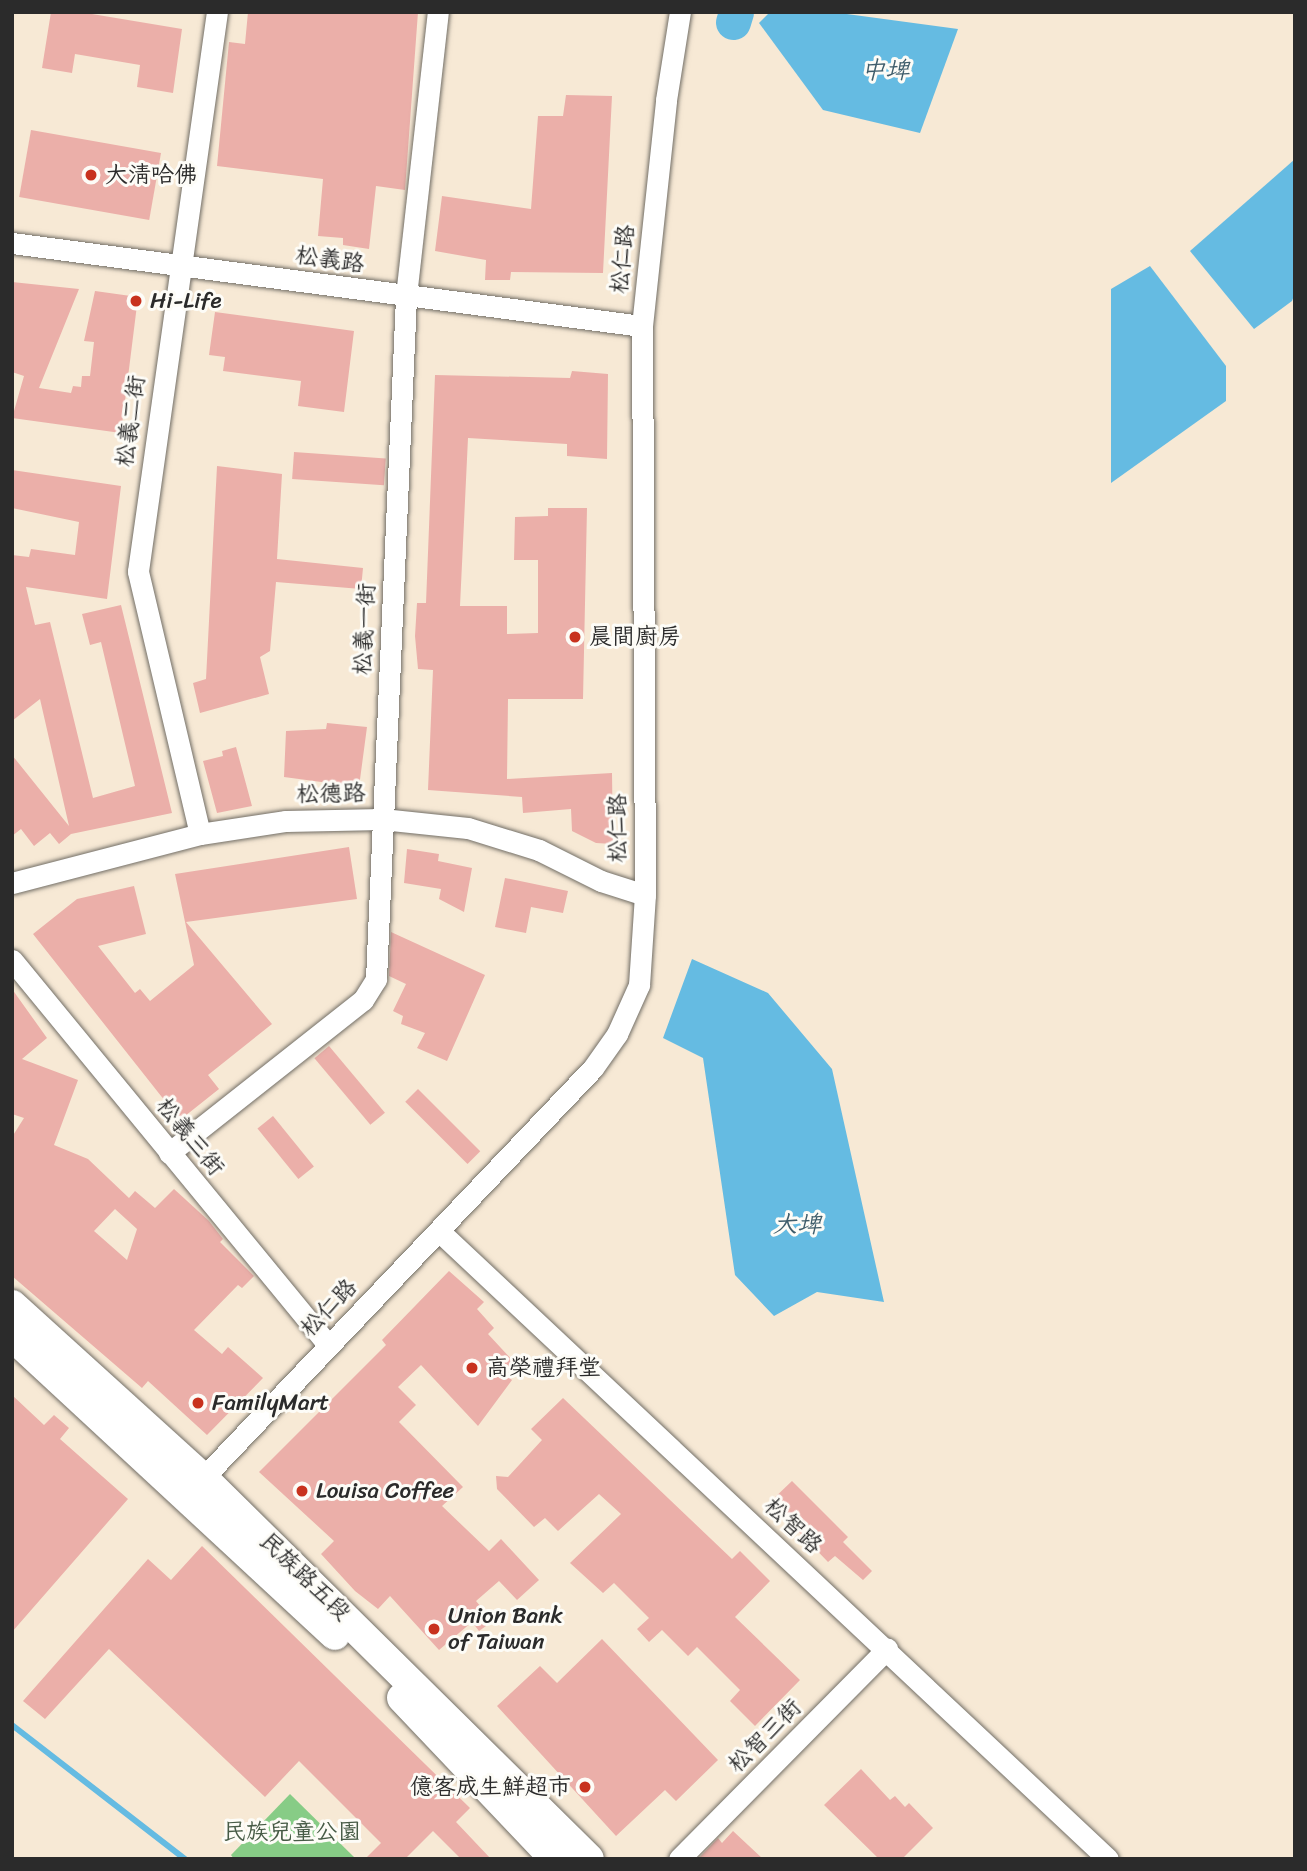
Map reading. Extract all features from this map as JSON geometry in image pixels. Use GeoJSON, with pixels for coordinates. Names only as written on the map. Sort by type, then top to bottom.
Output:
{"type":"FeatureCollection","features":[{"type":"Feature","properties":{"kind":"main road","name":"民族路五段"},"geometry":{"type":"LineString","coordinates":[[12,1305],[203,1478],[589,1859]]}},
{"type":"Feature","properties":{"kind":"main road","name":"民族路五段"},"geometry":{"type":"LineString","coordinates":[[12,1336],[387,1683],[555,1859]]}},
{"type":"Feature","properties":{"kind":"street","name":"松義二街"},"geometry":{"type":"LineString","coordinates":[[200,834],[138,571],[217,12]]}},
{"type":"Feature","properties":{"kind":"street","name":"松義一街"},"geometry":{"type":"LineString","coordinates":[[169,1153],[363,1000],[376,979],[406,296],[438,12]]}},
{"type":"Feature","properties":{"kind":"street","name":"松仁路"},"geometry":{"type":"LineString","coordinates":[[203,1478],[440,1232],[593,1068],[617,1034],[639,985],[645,895],[642,326],[666,100],[680,12]]}},
{"type":"Feature","properties":{"kind":"street","name":"松義路"},"geometry":{"type":"LineString","coordinates":[[12,243],[642,326]]}},
{"type":"Feature","properties":{"kind":"street","name":"松德路"},"geometry":{"type":"LineString","coordinates":[[12,883],[200,834],[286,821],[382,819],[468,828],[539,850],[601,881],[645,895]]}},
{"type":"Feature","properties":{"kind":"street","name":"松義三街"},"geometry":{"type":"LineString","coordinates":[[12,960],[329,1346]]}},
{"type":"Feature","properties":{"kind":"street","name":"松智路"},"geometry":{"type":"LineString","coordinates":[[440,1232],[1108,1859]]}},
{"type":"Feature","properties":{"kind":"street","name":"松智三街"},"geometry":{"type":"LineString","coordinates":[[679,1859],[887,1649]]}},
{"type":"Feature","properties":{"kind":"green space","name":"民族兒童公園"},"geometry":{"type":"Polygon","coordinates":[[[290,1794],[356,1859],[234,1859],[231,1855],[290,1794]]]}},
{"type":"Feature","properties":{"kind":"water","name":"中埤"},"geometry":{"type":"Polygon","coordinates":[[[770,12],[832,12],[958,29],[920,133],[823,110],[759,23],[770,12]]]}},
{"type":"Feature","properties":{"kind":"water"},"geometry":{"type":"Polygon","coordinates":[[[1295,159],[1295,293],[1292,301],[1254,329],[1190,251],[1295,159]]]}},
{"type":"Feature","properties":{"kind":"water"},"geometry":{"type":"Polygon","coordinates":[[[1150,266],[1226,366],[1226,401],[1111,483],[1111,289],[1150,266]]]}},
{"type":"Feature","properties":{"kind":"water","name":"大埤"},"geometry":{"type":"Polygon","coordinates":[[[692,959],[768,993],[832,1069],[884,1302],[817,1292],[774,1316],[735,1275],[703,1058],[663,1038],[692,959]]]}},
{"type":"Feature","properties":{"kind":"building"},"geometry":{"type":"Polygon","coordinates":[[[51,12],[80,12],[182,29],[173,93],[137,87],[140,65],[75,54],[72,73],[42,68],[51,12]]]}},
{"type":"Feature","properties":{"kind":"building"},"geometry":{"type":"Polygon","coordinates":[[[248,12],[418,12],[405,190],[376,186],[369,249],[343,245],[343,238],[318,236],[323,179],[217,166],[229,42],[245,44],[248,12]]]}},
{"type":"Feature","properties":{"kind":"building"},"geometry":{"type":"Polygon","coordinates":[[[566,95],[612,96],[603,273],[511,272],[510,280],[485,280],[486,260],[435,251],[442,196],[531,209],[538,116],[563,116],[566,95]]]}},
{"type":"Feature","properties":{"kind":"building","name":"大清哈佛"},"geometry":{"type":"Polygon","coordinates":[[[31,130],[161,153],[149,220],[19,197],[31,130]]]}},
{"type":"Feature","properties":{"kind":"building"},"geometry":{"type":"Polygon","coordinates":[[[12,282],[79,289],[39,388],[71,393],[73,386],[81,387],[82,376],[90,376],[94,342],[84,341],[95,291],[138,297],[121,433],[12,418],[24,376],[12,372],[12,282]]]}},
{"type":"Feature","properties":{"kind":"building"},"geometry":{"type":"Polygon","coordinates":[[[215,312],[354,331],[344,412],[298,406],[301,381],[223,371],[225,357],[209,355],[215,312]]]}},
{"type":"Feature","properties":{"kind":"building"},"geometry":{"type":"Polygon","coordinates":[[[572,371],[608,374],[607,459],[567,456],[567,444],[468,438],[460,606],[507,606],[507,634],[538,633],[538,560],[514,560],[515,517],[548,516],[548,508],[587,508],[583,699],[508,699],[507,779],[612,773],[613,844],[596,843],[572,831],[571,809],[523,813],[522,797],[428,790],[433,670],[418,669],[415,636],[417,603],[426,603],[435,375],[570,378],[572,371]]]}},
{"type":"Feature","properties":{"kind":"building"},"geometry":{"type":"Polygon","coordinates":[[[294,452],[386,458],[384,485],[292,479],[294,452]]]}},
{"type":"Feature","properties":{"kind":"building"},"geometry":{"type":"Polygon","coordinates":[[[217,466],[282,474],[277,559],[363,568],[361,589],[276,582],[270,651],[260,657],[269,694],[200,713],[193,683],[206,679],[217,466]]]}},
{"type":"Feature","properties":{"kind":"building"},"geometry":{"type":"Polygon","coordinates":[[[12,470],[121,486],[107,599],[26,587],[35,625],[50,622],[93,798],[135,786],[101,642],[90,645],[82,614],[121,605],[172,813],[71,834],[59,844],[50,833],[34,846],[21,829],[12,836],[12,755],[69,826],[40,699],[12,721],[12,555],[29,557],[31,549],[75,555],[79,522],[12,508],[12,470]]]}},
{"type":"Feature","properties":{"kind":"building"},"geometry":{"type":"Polygon","coordinates":[[[327,723],[367,727],[359,787],[284,777],[286,731],[326,729],[327,723]]]}},
{"type":"Feature","properties":{"kind":"building"},"geometry":{"type":"Polygon","coordinates":[[[236,747],[252,806],[217,813],[203,761],[223,756],[222,751],[236,747]]]}},
{"type":"Feature","properties":{"kind":"building"},"geometry":{"type":"Polygon","coordinates":[[[349,847],[357,899],[186,922],[272,1024],[208,1075],[219,1089],[180,1120],[33,934],[77,899],[134,886],[146,934],[98,946],[135,993],[140,989],[150,1001],[194,965],[175,874],[349,847]]]}},
{"type":"Feature","properties":{"kind":"building"},"geometry":{"type":"Polygon","coordinates":[[[407,849],[439,854],[438,861],[472,868],[464,912],[439,899],[441,889],[404,883],[407,849]]]}},
{"type":"Feature","properties":{"kind":"building"},"geometry":{"type":"Polygon","coordinates":[[[505,878],[568,891],[563,913],[531,907],[526,933],[495,927],[505,878]]]}},
{"type":"Feature","properties":{"kind":"building"},"geometry":{"type":"Polygon","coordinates":[[[391,932],[485,975],[447,1061],[417,1048],[425,1033],[401,1024],[403,1016],[393,1011],[406,984],[389,976],[391,932]]]}},
{"type":"Feature","properties":{"kind":"building"},"geometry":{"type":"Polygon","coordinates":[[[12,989],[47,1038],[22,1059],[78,1080],[54,1145],[88,1159],[129,1198],[135,1191],[155,1208],[174,1189],[209,1221],[223,1239],[220,1242],[254,1276],[242,1288],[238,1285],[194,1330],[222,1354],[228,1347],[263,1378],[207,1435],[148,1381],[142,1388],[12,1276],[12,1137],[24,1118],[12,1114],[12,989]],[[115,1209],[94,1231],[127,1260],[137,1229],[115,1209]]]}},
{"type":"Feature","properties":{"kind":"building"},"geometry":{"type":"Polygon","coordinates":[[[329,1046],[385,1113],[370,1125],[314,1058],[329,1046]]]}},
{"type":"Feature","properties":{"kind":"building"},"geometry":{"type":"Polygon","coordinates":[[[418,1089],[480,1151],[467,1164],[405,1102],[418,1089]]]}},
{"type":"Feature","properties":{"kind":"building"},"geometry":{"type":"Polygon","coordinates":[[[273,1116],[314,1167],[298,1179],[257,1129],[273,1116]]]}},
{"type":"Feature","properties":{"kind":"building"},"geometry":{"type":"Polygon","coordinates":[[[449,1271],[484,1302],[477,1309],[494,1328],[488,1334],[514,1362],[504,1373],[512,1380],[478,1426],[421,1365],[398,1387],[416,1405],[399,1422],[463,1487],[442,1506],[489,1551],[501,1539],[539,1580],[517,1600],[499,1581],[476,1601],[493,1621],[479,1631],[472,1622],[439,1650],[390,1596],[378,1609],[355,1591],[321,1554],[334,1541],[259,1472],[386,1345],[382,1340],[449,1271]]]}},
{"type":"Feature","properties":{"kind":"building"},"geometry":{"type":"Polygon","coordinates":[[[12,1395],[44,1425],[54,1415],[69,1428],[60,1439],[128,1499],[12,1632],[12,1395]]]}},
{"type":"Feature","properties":{"kind":"building"},"geometry":{"type":"Polygon","coordinates":[[[563,1398],[732,1559],[740,1551],[770,1581],[735,1617],[800,1680],[755,1726],[730,1701],[740,1690],[697,1647],[688,1656],[662,1630],[649,1642],[637,1629],[649,1618],[614,1583],[603,1593],[570,1563],[621,1514],[599,1494],[558,1531],[545,1518],[534,1527],[497,1489],[496,1476],[508,1477],[542,1440],[531,1429],[563,1398]]]}},
{"type":"Feature","properties":{"kind":"building"},"geometry":{"type":"Polygon","coordinates":[[[792,1481],[848,1537],[843,1542],[872,1571],[863,1580],[835,1556],[828,1562],[770,1502],[792,1481]]]}},
{"type":"Feature","properties":{"kind":"building"},"geometry":{"type":"Polygon","coordinates":[[[202,1546],[470,1808],[456,1822],[491,1859],[461,1859],[433,1831],[405,1859],[365,1859],[381,1843],[299,1761],[265,1797],[109,1649],[45,1719],[23,1701],[148,1559],[171,1580],[202,1546]]]}},
{"type":"Feature","properties":{"kind":"building"},"geometry":{"type":"Polygon","coordinates":[[[602,1639],[718,1760],[676,1801],[665,1790],[616,1836],[497,1706],[540,1666],[557,1683],[602,1639]]]}},
{"type":"Feature","properties":{"kind":"building"},"geometry":{"type":"Polygon","coordinates":[[[861,1769],[890,1800],[895,1796],[905,1807],[909,1803],[933,1828],[902,1859],[879,1859],[824,1805],[861,1769]]]}},
{"type":"Feature","properties":{"kind":"building"},"geometry":{"type":"Polygon","coordinates":[[[733,1831],[763,1859],[698,1859],[718,1838],[722,1843],[733,1831]]]}},
{"type":"Feature","properties":{"kind":"waterway"},"geometry":{"type":"LineString","coordinates":[[733,22],[736,12]]}},
{"type":"Feature","properties":{"kind":"waterway"},"geometry":{"type":"LineString","coordinates":[[12,1725],[185,1859]]}},
{"type":"Feature","properties":{"kind":"place","name":"大清哈佛"},"geometry":{"type":"Point","coordinates":[91,175]}},
{"type":"Feature","properties":{"kind":"place","name":"Hi-Life"},"geometry":{"type":"Point","coordinates":[136,301]}},
{"type":"Feature","properties":{"kind":"place","name":"晨間廚房"},"geometry":{"type":"Point","coordinates":[575,637]}},
{"type":"Feature","properties":{"kind":"place","name":"高榮禮拜堂"},"geometry":{"type":"Point","coordinates":[472,1368]}},
{"type":"Feature","properties":{"kind":"place","name":"FamilyMart"},"geometry":{"type":"Point","coordinates":[198,1403]}},
{"type":"Feature","properties":{"kind":"place","name":"Louisa Coffee"},"geometry":{"type":"Point","coordinates":[302,1491]}},
{"type":"Feature","properties":{"kind":"place","name":"Union Bank of Taiwan"},"geometry":{"type":"Point","coordinates":[434,1629]}},
{"type":"Feature","properties":{"kind":"place","name":"億客成生鮮超市"},"geometry":{"type":"Point","coordinates":[585,1787]}}]}
